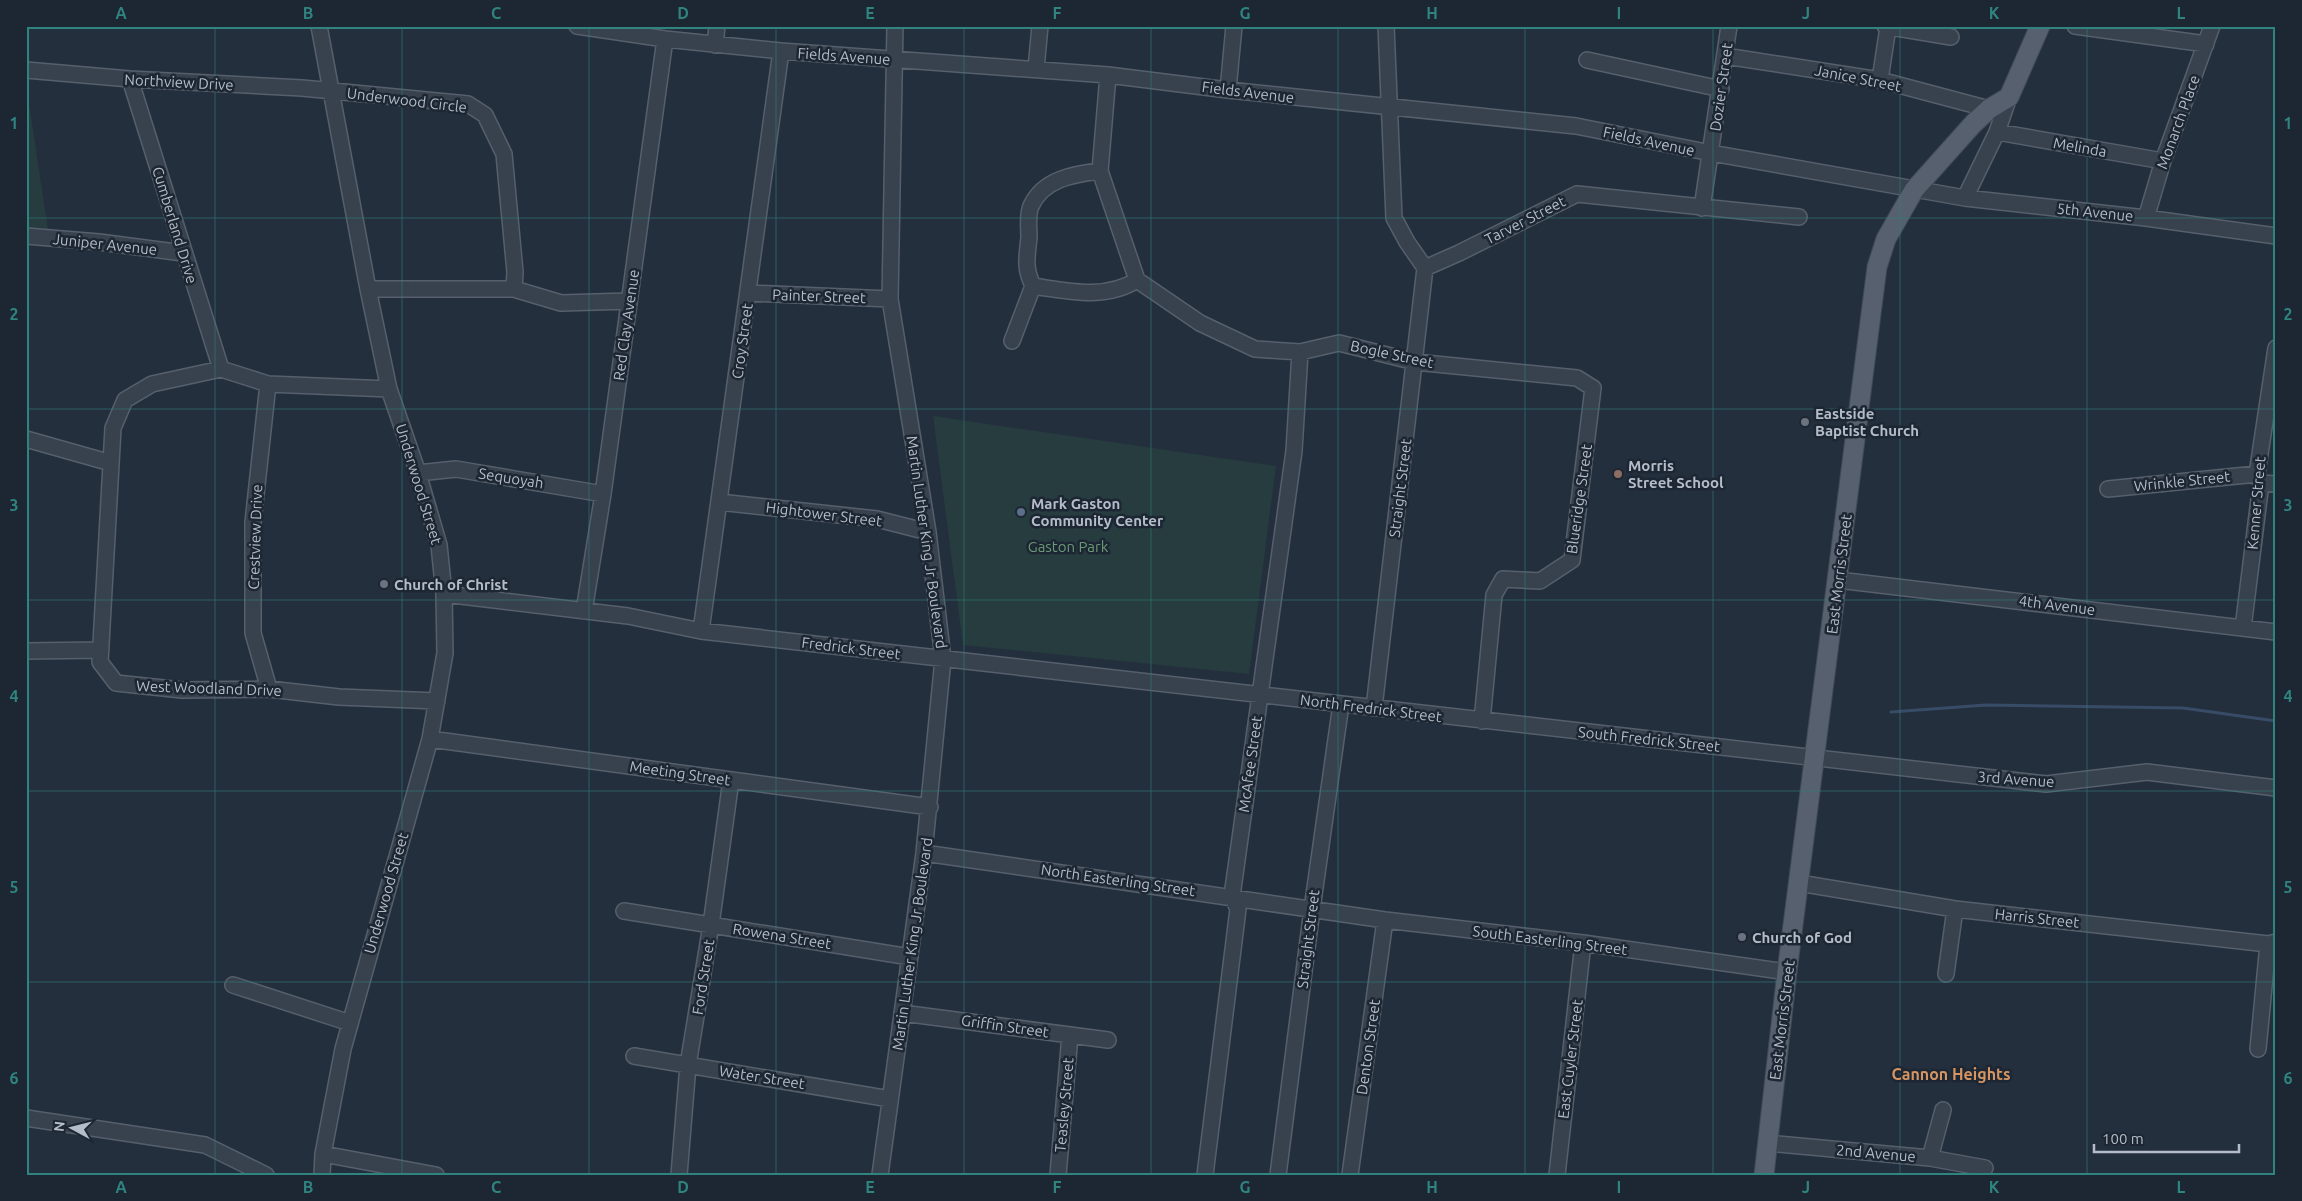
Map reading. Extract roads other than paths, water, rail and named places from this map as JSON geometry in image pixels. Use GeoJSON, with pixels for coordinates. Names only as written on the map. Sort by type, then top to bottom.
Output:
{"type":"FeatureCollection","features":[{"type":"Feature","properties":{"kind":"main road"},"geometry":{"type":"LineString","coordinates":[[2009,97],[2040,26]]}},
{"type":"Feature","properties":{"kind":"main road","name":"East Morris Street"},"geometry":{"type":"LineString","coordinates":[[1764,1175],[1787,972],[1800,883],[1877,267],[1886,239],[1914,190],[1973,124],[1990,109],[2009,97]]}},
{"type":"Feature","properties":{"kind":"street","name":"Underwood Street"},"geometry":{"type":"LineString","coordinates":[[319,26],[389,389],[418,473],[439,545],[444,594],[446,653],[430,739],[350,1023],[323,1154],[322,1175]]}},
{"type":"Feature","properties":{"kind":"street","name":"Fields Avenue"},"geometry":{"type":"LineString","coordinates":[[577,26],[715,45],[1108,75],[1228,90],[1576,126],[1914,190]]}},
{"type":"Feature","properties":{"kind":"street"},"geometry":{"type":"LineString","coordinates":[[715,45],[717,26]]}},
{"type":"Feature","properties":{"kind":"street","name":"Martin Luther King Jr Boulevard"},"geometry":{"type":"LineString","coordinates":[[880,1175],[930,807],[943,659],[928,532],[890,299],[895,26]]}},
{"type":"Feature","properties":{"kind":"street"},"geometry":{"type":"LineString","coordinates":[[1036,69],[1040,26]]}},
{"type":"Feature","properties":{"kind":"street"},"geometry":{"type":"LineString","coordinates":[[1228,90],[1234,26]]}},
{"type":"Feature","properties":{"kind":"street"},"geometry":{"type":"LineString","coordinates":[[1386,26],[1394,218],[1407,242],[1425,268]]}},
{"type":"Feature","properties":{"kind":"street","name":"Dozier Street"},"geometry":{"type":"LineString","coordinates":[[1702,208],[1729,26]]}},
{"type":"Feature","properties":{"kind":"street"},"geometry":{"type":"LineString","coordinates":[[2075,26],[2206,44]]}},
{"type":"Feature","properties":{"kind":"street","name":"Monarch Place"},"geometry":{"type":"LineString","coordinates":[[2146,218],[2163,161],[2212,26]]}},
{"type":"Feature","properties":{"kind":"street"},"geometry":{"type":"LineString","coordinates":[[1880,80],[1887,27],[1951,37]]}},
{"type":"Feature","properties":{"kind":"street","name":"Red Clay Avenue"},"geometry":{"type":"LineString","coordinates":[[584,611],[603,494],[665,39]]}},
{"type":"Feature","properties":{"kind":"street","name":"Croy Street"},"geometry":{"type":"LineString","coordinates":[[701,631],[782,51]]}},
{"type":"Feature","properties":{"kind":"street","name":"Janice Street"},"geometry":{"type":"LineString","coordinates":[[1726,56],[1880,80],[1990,109]]}},
{"type":"Feature","properties":{"kind":"street"},"geometry":{"type":"LineString","coordinates":[[1588,60],[1721,89]]}},
{"type":"Feature","properties":{"kind":"street","name":"Northview Drive"},"geometry":{"type":"LineString","coordinates":[[26,70],[130,79],[332,91]]}},
{"type":"Feature","properties":{"kind":"street"},"geometry":{"type":"LineString","coordinates":[[1033,286],[1088,293],[1115,291],[1138,280],[1100,171],[1108,75]]}},
{"type":"Feature","properties":{"kind":"street","name":"Cumberland Drive"},"geometry":{"type":"LineString","coordinates":[[130,79],[183,253],[221,369]]}},
{"type":"Feature","properties":{"kind":"street","name":"Underwood Circle"},"geometry":{"type":"LineString","coordinates":[[332,91],[468,104],[485,115],[504,154],[515,272],[514,289]]}},
{"type":"Feature","properties":{"kind":"street"},"geometry":{"type":"LineString","coordinates":[[1965,198],[1997,132],[2009,97]]}},
{"type":"Feature","properties":{"kind":"street","name":"Melinda"},"geometry":{"type":"LineString","coordinates":[[1997,132],[2163,161]]}},
{"type":"Feature","properties":{"kind":"street"},"geometry":{"type":"LineString","coordinates":[[1012,341],[1033,286],[1026,272],[1030,208],[1051,184],[1073,175],[1100,171]]}},
{"type":"Feature","properties":{"kind":"street","name":"5th Avenue"},"geometry":{"type":"LineString","coordinates":[[1914,190],[1965,198],[2146,218],[2276,236]]}},
{"type":"Feature","properties":{"kind":"street","name":"Tarver Street"},"geometry":{"type":"LineString","coordinates":[[1425,268],[1577,194],[1799,218]]}},
{"type":"Feature","properties":{"kind":"street","name":"Juniper Avenue"},"geometry":{"type":"LineString","coordinates":[[26,236],[99,242],[183,253]]}},
{"type":"Feature","properties":{"kind":"street","name":"Straight Street"},"geometry":{"type":"LineString","coordinates":[[1374,708],[1425,268]]}},
{"type":"Feature","properties":{"kind":"street","name":"Bogle Street"},"geometry":{"type":"LineString","coordinates":[[1138,280],[1200,323],[1256,349],[1300,352],[1339,343],[1415,362],[1577,378]]}},
{"type":"Feature","properties":{"kind":"street"},"geometry":{"type":"LineString","coordinates":[[368,288],[514,289],[561,303],[610,300],[629,301]]}},
{"type":"Feature","properties":{"kind":"street","name":"Painter Street"},"geometry":{"type":"LineString","coordinates":[[748,293],[890,299]]}},
{"type":"Feature","properties":{"kind":"street","name":"Kenner Street"},"geometry":{"type":"LineString","coordinates":[[2243,628],[2264,480],[2276,348]]}},
{"type":"Feature","properties":{"kind":"street","name":"McAfee Street"},"geometry":{"type":"LineString","coordinates":[[1205,1175],[1238,909],[1232,896],[1294,451],[1300,352]]}},
{"type":"Feature","properties":{"kind":"street"},"geometry":{"type":"LineString","coordinates":[[221,369],[268,384],[389,389]]}},
{"type":"Feature","properties":{"kind":"street","name":"West Woodland Drive"},"geometry":{"type":"LineString","coordinates":[[221,369],[152,384],[125,400],[113,428],[100,662],[116,683],[182,690],[269,690],[437,701]]}},
{"type":"Feature","properties":{"kind":"street","name":"Blueridge Street"},"geometry":{"type":"LineString","coordinates":[[1482,721],[1494,595],[1503,579],[1540,581],[1572,560],[1594,388],[1577,378]]}},
{"type":"Feature","properties":{"kind":"street","name":"Crestview Drive"},"geometry":{"type":"LineString","coordinates":[[268,384],[253,522],[253,633],[269,690]]}},
{"type":"Feature","properties":{"kind":"street"},"geometry":{"type":"LineString","coordinates":[[26,439],[111,463]]}},
{"type":"Feature","properties":{"kind":"street","name":"Sequoyah"},"geometry":{"type":"LineString","coordinates":[[418,473],[456,469],[603,494]]}},
{"type":"Feature","properties":{"kind":"street","name":"Wrinkle Street"},"geometry":{"type":"LineString","coordinates":[[2108,489],[2264,480]]}},
{"type":"Feature","properties":{"kind":"street","name":"Hightower Street"},"geometry":{"type":"LineString","coordinates":[[719,502],[877,519],[928,532]]}},
{"type":"Feature","properties":{"kind":"street","name":"4th Avenue"},"geometry":{"type":"LineString","coordinates":[[1838,580],[2276,632]]}},
{"type":"Feature","properties":{"kind":"street","name":"Fredrick Street"},"geometry":{"type":"LineString","coordinates":[[444,594],[628,616],[701,631],[1259,695]]}},
{"type":"Feature","properties":{"kind":"street"},"geometry":{"type":"LineString","coordinates":[[26,651],[101,650]]}},
{"type":"Feature","properties":{"kind":"street","name":"North Fredrick Street"},"geometry":{"type":"LineString","coordinates":[[1259,695],[1482,721]]}},
{"type":"Feature","properties":{"kind":"street","name":"Straight Street"},"geometry":{"type":"LineString","coordinates":[[1278,1175],[1312,909],[1341,704]]}},
{"type":"Feature","properties":{"kind":"street","name":"South Fredrick Street"},"geometry":{"type":"LineString","coordinates":[[1482,721],[1815,758]]}},
{"type":"Feature","properties":{"kind":"street","name":"Meeting Street"},"geometry":{"type":"LineString","coordinates":[[430,739],[930,807]]}},
{"type":"Feature","properties":{"kind":"street","name":"3rd Avenue"},"geometry":{"type":"LineString","coordinates":[[1815,758],[2046,784],[2148,772],[2276,788]]}},
{"type":"Feature","properties":{"kind":"street","name":"Ford Street"},"geometry":{"type":"LineString","coordinates":[[679,1175],[688,1065],[711,925],[731,780]]}},
{"type":"Feature","properties":{"kind":"street","name":"North Easterling Street"},"geometry":{"type":"LineString","coordinates":[[924,853],[1312,909]]}},
{"type":"Feature","properties":{"kind":"street","name":"Harris Street"},"geometry":{"type":"LineString","coordinates":[[1800,883],[1955,909],[2272,943]]}},
{"type":"Feature","properties":{"kind":"street","name":"South Easterling Street"},"geometry":{"type":"LineString","coordinates":[[1312,909],[1385,920],[1583,943],[1787,972]]}},
{"type":"Feature","properties":{"kind":"street"},"geometry":{"type":"LineString","coordinates":[[1946,974],[1955,909]]}},
{"type":"Feature","properties":{"kind":"street","name":"Rowena Street"},"geometry":{"type":"LineString","coordinates":[[624,911],[910,957]]}},
{"type":"Feature","properties":{"kind":"street","name":"Denton Street"},"geometry":{"type":"LineString","coordinates":[[1350,1175],[1385,920]]}},
{"type":"Feature","properties":{"kind":"street","name":"East Cuyler Street"},"geometry":{"type":"LineString","coordinates":[[1557,1175],[1583,943]]}},
{"type":"Feature","properties":{"kind":"street"},"geometry":{"type":"LineString","coordinates":[[2258,1049],[2272,943]]}},
{"type":"Feature","properties":{"kind":"street"},"geometry":{"type":"LineString","coordinates":[[233,986],[350,1023]]}},
{"type":"Feature","properties":{"kind":"street","name":"Griffin Street"},"geometry":{"type":"LineString","coordinates":[[902,1013],[1108,1040]]}},
{"type":"Feature","properties":{"kind":"street","name":"Teasley Street"},"geometry":{"type":"LineString","coordinates":[[1058,1175],[1070,1035]]}},
{"type":"Feature","properties":{"kind":"street","name":"Water Street"},"geometry":{"type":"LineString","coordinates":[[634,1056],[890,1099]]}},
{"type":"Feature","properties":{"kind":"street"},"geometry":{"type":"LineString","coordinates":[[1930,1158],[1943,1110]]}},
{"type":"Feature","properties":{"kind":"street"},"geometry":{"type":"LineString","coordinates":[[26,1118],[205,1145],[266,1175]]}},
{"type":"Feature","properties":{"kind":"street","name":"2nd Avenue"},"geometry":{"type":"LineString","coordinates":[[1767,1143],[1930,1158],[1985,1168]]}},
{"type":"Feature","properties":{"kind":"street"},"geometry":{"type":"LineString","coordinates":[[323,1154],[436,1175]]}},
{"type":"Feature","properties":{"kind":"waterway"},"geometry":{"type":"LineString","coordinates":[[1891,712],[1986,705],[2183,708],[2276,721]]}},
{"type":"Feature","properties":{"kind":"place","name":"Eastside Baptist Church"},"geometry":{"type":"Point","coordinates":[1805,422]}},
{"type":"Feature","properties":{"kind":"place","name":"Morris Street School"},"geometry":{"type":"Point","coordinates":[1618,474]}},
{"type":"Feature","properties":{"kind":"place","name":"Mark Gaston Community Center"},"geometry":{"type":"Point","coordinates":[1021,512]}},
{"type":"Feature","properties":{"kind":"place","name":"Church of Christ"},"geometry":{"type":"Point","coordinates":[384,584]}},
{"type":"Feature","properties":{"kind":"place","name":"Church of God"},"geometry":{"type":"Point","coordinates":[1742,937]}},
{"type":"Feature","properties":{"kind":"district","name":"Cannon Heights"},"geometry":{"type":"Point","coordinates":[1951,1074]}},
{"type":"Feature","properties":{"kind":"park label","name":"Gaston Park"},"geometry":{"type":"Point","coordinates":[1068,546]}}]}
